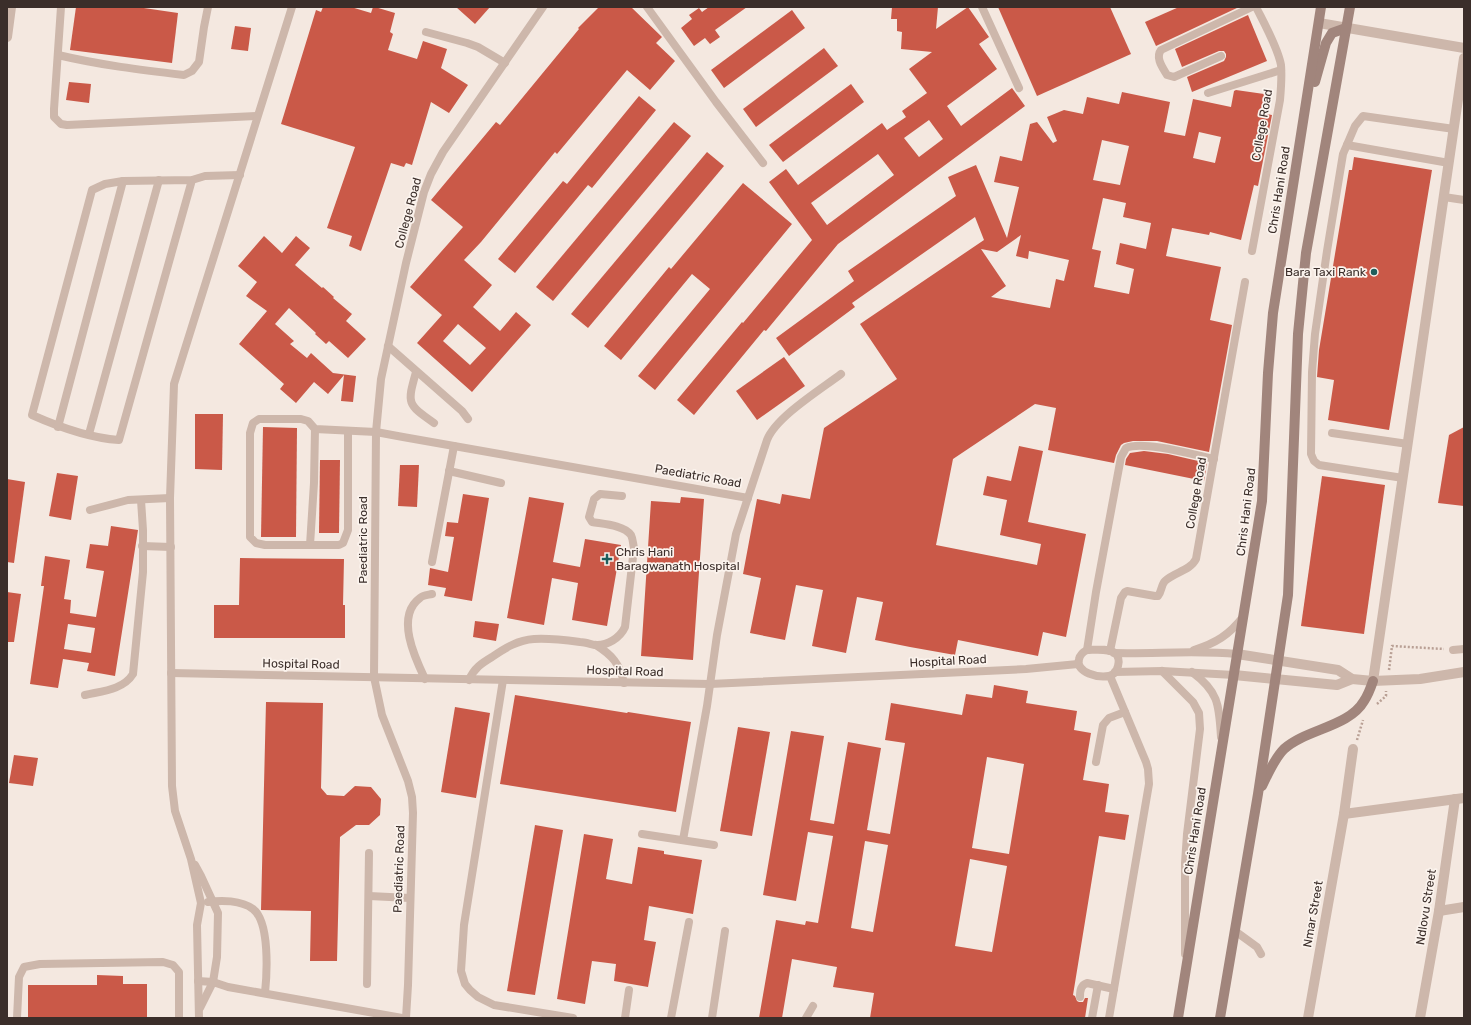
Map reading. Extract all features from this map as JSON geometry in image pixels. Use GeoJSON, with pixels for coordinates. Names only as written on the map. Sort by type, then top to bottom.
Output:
{"type":"FeatureCollection","features":[{"type":"Feature","properties":{"kind":"main road","name":"Chris Hani Road"},"geometry":{"type":"LineString","coordinates":[[1178,1018],[1262,501],[1268,373],[1273,313],[1321,7]]}},
{"type":"Feature","properties":{"kind":"main road"},"geometry":{"type":"LineString","coordinates":[[1220,1018],[1258,794],[1288,595],[1298,334],[1302,279],[1350,7]]}},
{"type":"Feature","properties":{"kind":"main road"},"geometry":{"type":"LineString","coordinates":[[1302,132],[1326,43],[1332,33],[1346,28]]}},
{"type":"Feature","properties":{"kind":"main road"},"geometry":{"type":"LineString","coordinates":[[1258,794],[1282,750],[1296,740],[1343,719],[1353,712],[1364,701],[1374,681]]}},
{"type":"Feature","properties":{"kind":"street"},"geometry":{"type":"LineString","coordinates":[[7,37],[11,7]]}},
{"type":"Feature","properties":{"kind":"street"},"geometry":{"type":"LineString","coordinates":[[1319,23],[1464,48]]}},
{"type":"Feature","properties":{"kind":"street"},"geometry":{"type":"LineString","coordinates":[[1374,681],[1454,129],[1460,106],[1464,58]]}},
{"type":"Feature","properties":{"kind":"street"},"geometry":{"type":"LineString","coordinates":[[1238,654],[1338,670],[1352,679]]}},
{"type":"Feature","properties":{"kind":"street"},"geometry":{"type":"LineString","coordinates":[[1234,675],[1337,685],[1352,679],[1374,681],[1420,679],[1464,672]]}},
{"type":"Feature","properties":{"kind":"street","name":"Nmar Street"},"geometry":{"type":"LineString","coordinates":[[1308,1018],[1344,814],[1353,749]]}},
{"type":"Feature","properties":{"kind":"street"},"geometry":{"type":"LineString","coordinates":[[1344,814],[1459,799]]}},
{"type":"Feature","properties":{"kind":"street","name":"Ndlovu Street"},"geometry":{"type":"LineString","coordinates":[[1420,1018],[1459,799]]}},
{"type":"Feature","properties":{"kind":"street"},"geometry":{"type":"LineString","coordinates":[[1439,911],[1464,908]]}},
{"type":"Feature","properties":{"kind":"lane"},"geometry":{"type":"LineString","coordinates":[[61,7],[54,115],[57,121],[63,124],[257,116]]}},
{"type":"Feature","properties":{"kind":"lane"},"geometry":{"type":"LineString","coordinates":[[58,55],[96,64],[184,75],[188,74],[196,68],[199,62],[208,7]]}},
{"type":"Feature","properties":{"kind":"lane"},"geometry":{"type":"LineString","coordinates":[[199,1014],[197,925],[201,903],[191,859],[175,811],[173,792],[170,498],[174,384],[292,7]]}},
{"type":"Feature","properties":{"kind":"lane","name":"College Road"},"geometry":{"type":"LineString","coordinates":[[376,432],[378,397],[388,346],[424,192],[431,174],[443,152],[543,7]]}},
{"type":"Feature","properties":{"kind":"lane"},"geometry":{"type":"LineString","coordinates":[[647,7],[716,102],[763,163]]}},
{"type":"Feature","properties":{"kind":"lane"},"geometry":{"type":"LineString","coordinates":[[982,7],[1019,88]]}},
{"type":"Feature","properties":{"kind":"lane"},"geometry":{"type":"LineString","coordinates":[[1221,56],[1174,76],[1167,75],[1158,58],[1161,50],[1252,7]]}},
{"type":"Feature","properties":{"kind":"lane","name":"College Road"},"geometry":{"type":"LineString","coordinates":[[1252,251],[1280,100],[1281,70],[1277,53],[1256,7]]}},
{"type":"Feature","properties":{"kind":"lane"},"geometry":{"type":"LineString","coordinates":[[426,32],[478,47],[504,63]]}},
{"type":"Feature","properties":{"kind":"lane"},"geometry":{"type":"LineString","coordinates":[[1208,94],[1281,70]]}},
{"type":"Feature","properties":{"kind":"lane"},"geometry":{"type":"LineString","coordinates":[[1403,478],[1319,465],[1314,461],[1311,454],[1312,372],[1315,334],[1327,251],[1343,154],[1355,126],[1364,116],[1454,129]]}},
{"type":"Feature","properties":{"kind":"lane"},"geometry":{"type":"LineString","coordinates":[[1347,145],[1449,163]]}},
{"type":"Feature","properties":{"kind":"lane"},"geometry":{"type":"LineString","coordinates":[[192,180],[118,440],[106,439],[58,427],[32,415],[92,190],[105,184],[123,181],[192,180],[205,176],[240,175]]}},
{"type":"Feature","properties":{"kind":"lane"},"geometry":{"type":"LineString","coordinates":[[89,434],[159,180]]}},
{"type":"Feature","properties":{"kind":"lane"},"geometry":{"type":"LineString","coordinates":[[58,427],[123,181]]}},
{"type":"Feature","properties":{"kind":"lane"},"geometry":{"type":"LineString","coordinates":[[1444,197],[1464,200]]}},
{"type":"Feature","properties":{"kind":"lane","name":"College Road"},"geometry":{"type":"LineString","coordinates":[[1112,652],[1122,598],[1125,592],[1127,591],[1158,596],[1166,580],[1191,566],[1197,556],[1245,282]]}},
{"type":"Feature","properties":{"kind":"lane"},"geometry":{"type":"LineString","coordinates":[[388,346],[462,411],[468,419]]}},
{"type":"Feature","properties":{"kind":"lane"},"geometry":{"type":"LineString","coordinates":[[416,372],[410,402],[414,409],[434,423]]}},
{"type":"Feature","properties":{"kind":"lane"},"geometry":{"type":"LineString","coordinates":[[683,840],[717,635],[736,534],[770,432],[785,416],[841,374]]}},
{"type":"Feature","properties":{"kind":"lane"},"geometry":{"type":"LineString","coordinates":[[310,545],[314,483],[315,429],[308,421],[301,419],[259,419],[253,423],[250,433],[250,537],[256,543],[265,545],[310,545],[339,545],[343,543],[346,537],[348,523],[348,431]]}},
{"type":"Feature","properties":{"kind":"lane"},"geometry":{"type":"LineString","coordinates":[[315,429],[376,432]]}},
{"type":"Feature","properties":{"kind":"lane","name":"Paediatric Road"},"geometry":{"type":"LineString","coordinates":[[406,1018],[413,813],[412,797],[403,767],[382,715],[374,677],[376,432],[748,498]]}},
{"type":"Feature","properties":{"kind":"lane"},"geometry":{"type":"LineString","coordinates":[[1332,433],[1408,444]]}},
{"type":"Feature","properties":{"kind":"lane"},"geometry":{"type":"LineString","coordinates":[[432,562],[454,446]]}},
{"type":"Feature","properties":{"kind":"lane"},"geometry":{"type":"LineString","coordinates":[[1214,459],[1164,449],[1138,446],[1126,448],[1121,458],[1096,592],[1087,650],[1080,656],[1078,664],[1082,670],[1089,674],[1162,671],[1234,675]]}},
{"type":"Feature","properties":{"kind":"lane"},"geometry":{"type":"LineString","coordinates":[[449,471],[501,483]]}},
{"type":"Feature","properties":{"kind":"lane"},"geometry":{"type":"LineString","coordinates":[[596,645],[609,642],[618,637],[625,627],[634,548],[632,536],[627,531],[592,522],[589,517],[594,499],[600,494],[622,496]]}},
{"type":"Feature","properties":{"kind":"lane"},"geometry":{"type":"LineString","coordinates":[[90,510],[128,500],[170,498]]}},
{"type":"Feature","properties":{"kind":"lane"},"geometry":{"type":"LineString","coordinates":[[85,695],[121,686],[129,681],[133,674],[143,572],[141,500]]}},
{"type":"Feature","properties":{"kind":"lane"},"geometry":{"type":"LineString","coordinates":[[142,546],[171,547]]}},
{"type":"Feature","properties":{"kind":"lane"},"geometry":{"type":"LineString","coordinates":[[425,679],[414,655],[408,626],[410,611],[415,603],[421,597],[432,594]]}},
{"type":"Feature","properties":{"kind":"lane"},"geometry":{"type":"LineString","coordinates":[[1186,653],[1209,645],[1223,638],[1235,628],[1244,616]]}},
{"type":"Feature","properties":{"kind":"lane"},"geometry":{"type":"LineString","coordinates":[[469,680],[477,667],[504,649],[520,642],[534,639],[546,639],[584,642],[596,645],[607,652],[615,660],[622,674],[624,683]]}},
{"type":"Feature","properties":{"kind":"lane"},"geometry":{"type":"LineString","coordinates":[[1453,650],[1464,649]]}},
{"type":"Feature","properties":{"kind":"lane"},"geometry":{"type":"LineString","coordinates":[[1087,650],[1112,652],[1218,652],[1238,654]]}},
{"type":"Feature","properties":{"kind":"lane"},"geometry":{"type":"LineString","coordinates":[[1109,1018],[1149,784],[1146,762],[1125,712],[1112,674],[1119,662],[1118,658],[1112,652]]}},
{"type":"Feature","properties":{"kind":"lane","name":"Hospital Road"},"geometry":{"type":"LineString","coordinates":[[171,673],[710,684],[1026,669],[1078,664]]}},
{"type":"Feature","properties":{"kind":"lane"},"geometry":{"type":"LineString","coordinates":[[1162,671],[1193,702],[1198,714],[1200,728],[1187,834],[1185,974]]}},
{"type":"Feature","properties":{"kind":"lane"},"geometry":{"type":"LineString","coordinates":[[1192,672],[1208,685],[1214,693],[1217,703],[1222,752]]}},
{"type":"Feature","properties":{"kind":"lane"},"geometry":{"type":"LineString","coordinates":[[503,680],[464,925],[461,971],[462,978],[470,990],[478,997],[494,1005],[573,1018]]}},
{"type":"Feature","properties":{"kind":"lane"},"geometry":{"type":"LineString","coordinates":[[1096,762],[1103,725],[1109,718],[1125,712]]}},
{"type":"Feature","properties":{"kind":"lane"},"geometry":{"type":"LineString","coordinates":[[642,834],[714,845]]}},
{"type":"Feature","properties":{"kind":"lane"},"geometry":{"type":"LineString","coordinates":[[367,984],[369,853]]}},
{"type":"Feature","properties":{"kind":"lane"},"geometry":{"type":"LineString","coordinates":[[191,859],[216,908],[218,919],[217,957],[213,982],[199,1014]]}},
{"type":"Feature","properties":{"kind":"lane"},"geometry":{"type":"LineString","coordinates":[[369,896],[410,898]]}},
{"type":"Feature","properties":{"kind":"lane"},"geometry":{"type":"LineString","coordinates":[[201,903],[224,901],[243,904],[254,909],[260,917],[265,942],[267,977],[265,993]]}},
{"type":"Feature","properties":{"kind":"lane"},"geometry":{"type":"LineString","coordinates":[[671,1018],[689,922]]}},
{"type":"Feature","properties":{"kind":"lane"},"geometry":{"type":"LineString","coordinates":[[712,1018],[725,931]]}},
{"type":"Feature","properties":{"kind":"lane"},"geometry":{"type":"LineString","coordinates":[[1235,931],[1257,947],[1261,954]]}},
{"type":"Feature","properties":{"kind":"lane"},"geometry":{"type":"LineString","coordinates":[[17,1018],[19,977],[24,967],[40,964],[163,962],[173,965],[178,972],[179,1018]]}},
{"type":"Feature","properties":{"kind":"lane"},"geometry":{"type":"LineString","coordinates":[[198,981],[213,982],[228,987],[402,1018]]}},
{"type":"Feature","properties":{"kind":"lane"},"geometry":{"type":"LineString","coordinates":[[1080,997],[1081,988],[1087,983],[1114,989]]}},
{"type":"Feature","properties":{"kind":"lane"},"geometry":{"type":"LineString","coordinates":[[1092,1018],[1098,985]]}},
{"type":"Feature","properties":{"kind":"lane"},"geometry":{"type":"LineString","coordinates":[[625,1018],[629,990]]}},
{"type":"Feature","properties":{"kind":"lane"},"geometry":{"type":"LineString","coordinates":[[806,1018],[813,1006]]}},
{"type":"Feature","properties":{"kind":"building"},"geometry":{"type":"Polygon","coordinates":[[[76,7],[137,7],[178,13],[172,63],[70,50],[76,7]]]}},
{"type":"Feature","properties":{"kind":"building"},"geometry":{"type":"Polygon","coordinates":[[[323,7],[351,7],[371,13],[373,7],[375,7],[395,13],[390,32],[393,34],[388,50],[417,59],[423,41],[447,49],[441,68],[468,85],[449,113],[431,102],[412,165],[406,163],[404,167],[391,163],[361,251],[349,246],[352,236],[327,228],[355,147],[281,124],[316,10],[321,12],[323,7]]]}},
{"type":"Feature","properties":{"kind":"building"},"geometry":{"type":"Polygon","coordinates":[[[456,7],[490,7],[475,24],[456,7]]]}},
{"type":"Feature","properties":{"kind":"building"},"geometry":{"type":"Polygon","coordinates":[[[599,7],[631,7],[662,37],[656,43],[675,61],[650,90],[627,70],[557,154],[555,152],[481,242],[464,260],[492,285],[473,307],[500,331],[516,312],[531,325],[472,392],[417,343],[442,315],[410,287],[463,227],[431,200],[496,122],[500,125],[579,29],[578,28],[599,7]],[[458,324],[443,341],[470,365],[486,348],[458,324]]]}},
{"type":"Feature","properties":{"kind":"building"},"geometry":{"type":"Polygon","coordinates":[[[709,7],[747,7],[715,30],[720,37],[710,44],[705,38],[694,46],[681,28],[692,19],[689,15],[699,8],[702,12],[709,7]]]}},
{"type":"Feature","properties":{"kind":"building"},"geometry":{"type":"Polygon","coordinates":[[[892,7],[938,7],[936,29],[968,7],[989,37],[979,44],[997,69],[947,106],[961,126],[1012,88],[1025,106],[838,244],[766,331],[764,330],[694,415],[677,400],[812,240],[769,182],[786,169],[798,185],[882,123],[887,130],[906,117],[902,111],[927,93],[909,69],[932,52],[901,49],[902,32],[897,31],[897,19],[891,19],[892,7]],[[929,120],[904,138],[919,157],[943,139],[929,120]],[[878,154],[811,203],[827,225],[894,175],[878,154]]]}},
{"type":"Feature","properties":{"kind":"building"},"geometry":{"type":"Polygon","coordinates":[[[998,7],[1110,7],[1131,54],[1037,96],[998,7]]]}},
{"type":"Feature","properties":{"kind":"building"},"geometry":{"type":"Polygon","coordinates":[[[1179,7],[1239,7],[1156,46],[1145,22],[1179,7]]]}},
{"type":"Feature","properties":{"kind":"building"},"geometry":{"type":"Polygon","coordinates":[[[792,10],[805,28],[724,88],[711,70],[792,10]]]}},
{"type":"Feature","properties":{"kind":"building"},"geometry":{"type":"Polygon","coordinates":[[[1248,15],[1267,61],[1192,92],[1187,77],[1224,61],[1226,54],[1224,51],[1219,51],[1182,67],[1175,49],[1248,15]]]}},
{"type":"Feature","properties":{"kind":"building"},"geometry":{"type":"Polygon","coordinates":[[[235,26],[251,28],[248,51],[231,49],[235,26]]]}},
{"type":"Feature","properties":{"kind":"building"},"geometry":{"type":"Polygon","coordinates":[[[824,48],[838,66],[756,127],[743,109],[824,48]]]}},
{"type":"Feature","properties":{"kind":"building"},"geometry":{"type":"Polygon","coordinates":[[[69,82],[91,84],[89,103],[66,100],[69,82]]]}},
{"type":"Feature","properties":{"kind":"building"},"geometry":{"type":"Polygon","coordinates":[[[851,84],[864,102],[783,162],[769,145],[851,84]]]}},
{"type":"Feature","properties":{"kind":"building"},"geometry":{"type":"Polygon","coordinates":[[[1234,91],[1264,94],[1261,113],[1272,115],[1258,186],[1254,185],[1241,240],[1210,232],[1209,235],[1172,228],[1166,256],[1221,267],[1210,320],[1232,325],[1209,452],[1157,441],[1133,441],[1121,445],[1114,463],[1048,450],[1056,408],[1035,404],[953,459],[936,545],[1037,565],[1041,544],[1000,535],[1007,500],[983,495],[987,476],[1011,481],[1019,446],[1043,451],[1028,522],[1086,534],[1066,637],[1043,632],[1038,656],[958,640],[955,655],[910,647],[875,640],[883,602],[857,597],[846,653],[812,646],[823,590],[796,585],[785,640],[750,633],[761,578],[743,574],[757,499],[780,504],[782,494],[810,499],[824,428],[897,379],[860,324],[984,240],[975,217],[852,303],[855,307],[789,356],[776,338],[854,281],[848,271],[956,196],[948,177],[976,165],[1007,238],[1019,187],[994,182],[1000,156],[1022,161],[1030,124],[1037,122],[1053,143],[1057,141],[1047,117],[1064,110],[1083,114],[1087,97],[1119,104],[1122,92],[1170,102],[1164,132],[1185,136],[1193,99],[1231,107],[1234,91]],[[1199,132],[1193,158],[1215,163],[1221,137],[1199,132]],[[1102,140],[1093,180],[1120,185],[1129,146],[1102,140]],[[1103,198],[1092,249],[1101,251],[1094,287],[1129,294],[1134,269],[1116,264],[1120,243],[1146,249],[1151,223],[1123,217],[1126,203],[1103,198]],[[1021,235],[997,252],[981,249],[1006,286],[991,297],[1050,308],[1056,279],[1064,281],[1069,260],[1029,251],[1028,259],[1016,256],[1021,235]]]}},
{"type":"Feature","properties":{"kind":"building"},"geometry":{"type":"Polygon","coordinates":[[[639,96],[656,110],[592,188],[588,185],[515,273],[498,259],[563,181],[567,184],[639,96]]]}},
{"type":"Feature","properties":{"kind":"building"},"geometry":{"type":"Polygon","coordinates":[[[674,122],[691,136],[553,301],[536,287],[674,122]]]}},
{"type":"Feature","properties":{"kind":"building"},"geometry":{"type":"Polygon","coordinates":[[[707,152],[724,166],[588,328],[571,314],[707,152]]]}},
{"type":"Feature","properties":{"kind":"building","name":"Bara Taxi Rank"},"geometry":{"type":"Polygon","coordinates":[[[1354,157],[1432,170],[1389,430],[1328,420],[1334,380],[1317,377],[1319,350],[1349,170],[1352,170],[1354,157]]]}},
{"type":"Feature","properties":{"kind":"building"},"geometry":{"type":"Polygon","coordinates":[[[743,183],[792,224],[655,390],[638,376],[710,289],[692,274],[621,360],[604,346],[669,267],[671,269],[743,183]]]}},
{"type":"Feature","properties":{"kind":"building"},"geometry":{"type":"Polygon","coordinates":[[[264,236],[282,253],[296,236],[310,248],[295,265],[322,288],[323,287],[334,297],[333,298],[352,314],[346,321],[366,339],[348,358],[329,341],[326,344],[289,308],[275,324],[294,341],[290,344],[307,358],[311,353],[333,373],[356,376],[353,402],[341,401],[344,375],[328,394],[314,382],[296,403],[280,389],[284,384],[239,344],[267,311],[246,296],[257,282],[238,266],[264,236]]]}},
{"type":"Feature","properties":{"kind":"building"},"geometry":{"type":"Polygon","coordinates":[[[784,357],[805,386],[757,420],[736,391],[784,357]]]}},
{"type":"Feature","properties":{"kind":"building"},"geometry":{"type":"Polygon","coordinates":[[[195,414],[223,414],[222,470],[195,469],[195,414]]]}},
{"type":"Feature","properties":{"kind":"building"},"geometry":{"type":"Polygon","coordinates":[[[263,427],[297,428],[296,537],[261,537],[263,427]]]}},
{"type":"Feature","properties":{"kind":"building"},"geometry":{"type":"Polygon","coordinates":[[[1464,427],[1464,506],[1438,503],[1449,435],[1464,427]]]}},
{"type":"Feature","properties":{"kind":"building"},"geometry":{"type":"Polygon","coordinates":[[[1144,451],[1168,454],[1207,463],[1204,481],[1125,465],[1126,459],[1130,453],[1144,451]]]}},
{"type":"Feature","properties":{"kind":"building"},"geometry":{"type":"Polygon","coordinates":[[[320,460],[340,460],[339,533],[319,533],[320,460]]]}},
{"type":"Feature","properties":{"kind":"building"},"geometry":{"type":"Polygon","coordinates":[[[400,465],[419,465],[417,507],[398,506],[400,465]]]}},
{"type":"Feature","properties":{"kind":"building"},"geometry":{"type":"Polygon","coordinates":[[[57,473],[78,476],[71,520],[49,516],[57,473]]]}},
{"type":"Feature","properties":{"kind":"building"},"geometry":{"type":"Polygon","coordinates":[[[1322,476],[1385,485],[1364,634],[1301,626],[1322,476]]]}},
{"type":"Feature","properties":{"kind":"building"},"geometry":{"type":"Polygon","coordinates":[[[7,479],[25,482],[14,563],[7,562],[7,479]]]}},
{"type":"Feature","properties":{"kind":"building"},"geometry":{"type":"Polygon","coordinates":[[[463,494],[489,498],[472,601],[444,596],[446,588],[428,585],[430,568],[448,572],[454,537],[445,536],[447,522],[458,523],[463,494]]]}},
{"type":"Feature","properties":{"kind":"building"},"geometry":{"type":"Polygon","coordinates":[[[529,497],[564,503],[553,562],[580,567],[585,539],[621,545],[607,626],[572,620],[578,583],[552,578],[544,625],[507,618],[529,497]]]}},
{"type":"Feature","properties":{"kind":"building"},"geometry":{"type":"Polygon","coordinates":[[[681,497],[704,499],[693,660],[641,656],[651,501],[680,503],[681,497]]]}},
{"type":"Feature","properties":{"kind":"building"},"geometry":{"type":"Polygon","coordinates":[[[111,526],[138,530],[115,676],[87,671],[89,663],[63,659],[58,688],[30,684],[44,586],[41,586],[45,556],[70,560],[64,599],[71,600],[70,613],[96,617],[104,571],[86,568],[90,544],[108,546],[111,526]],[[68,624],[64,649],[91,653],[95,628],[68,624]]]}},
{"type":"Feature","properties":{"kind":"building"},"geometry":{"type":"Polygon","coordinates":[[[240,558],[344,559],[343,605],[345,605],[345,638],[214,638],[214,605],[239,605],[240,558]]]}},
{"type":"Feature","properties":{"kind":"building"},"geometry":{"type":"Polygon","coordinates":[[[7,592],[21,594],[14,642],[7,642],[7,592]]]}},
{"type":"Feature","properties":{"kind":"building"},"geometry":{"type":"Polygon","coordinates":[[[475,621],[499,624],[496,641],[473,637],[475,621]]]}},
{"type":"Feature","properties":{"kind":"building"},"geometry":{"type":"Polygon","coordinates":[[[994,685],[1028,691],[1026,703],[1077,711],[1074,730],[1091,733],[1083,780],[1109,784],[1105,812],[1129,815],[1125,840],[1099,836],[1073,995],[1079,1002],[1083,1002],[1085,998],[1088,998],[1085,1018],[870,1018],[874,993],[833,987],[837,967],[792,959],[782,1018],[759,1018],[776,920],[805,925],[806,921],[818,923],[833,836],[808,832],[796,901],[763,895],[791,731],[824,736],[810,820],[834,824],[848,742],[881,748],[867,830],[890,834],[905,743],[885,740],[891,703],[962,715],[966,694],[992,698],[994,685]],[[987,757],[972,848],[1009,854],[1024,764],[987,757]],[[865,841],[851,928],[873,932],[888,845],[865,841]],[[970,859],[955,946],[992,952],[1007,866],[970,859]]]}},
{"type":"Feature","properties":{"kind":"building"},"geometry":{"type":"Polygon","coordinates":[[[515,695],[691,722],[676,812],[500,784],[515,695]]]}},
{"type":"Feature","properties":{"kind":"building"},"geometry":{"type":"Polygon","coordinates":[[[266,702],[323,703],[321,788],[327,795],[344,796],[355,786],[371,787],[381,799],[380,815],[369,825],[356,825],[340,837],[337,961],[310,961],[311,911],[261,910],[266,702]]]}},
{"type":"Feature","properties":{"kind":"building"},"geometry":{"type":"Polygon","coordinates":[[[455,707],[490,713],[476,798],[441,792],[455,707]]]}},
{"type":"Feature","properties":{"kind":"building"},"geometry":{"type":"Polygon","coordinates":[[[738,727],[770,732],[752,836],[720,831],[738,727]]]}},
{"type":"Feature","properties":{"kind":"building"},"geometry":{"type":"Polygon","coordinates":[[[14,755],[38,758],[33,786],[9,783],[14,755]]]}},
{"type":"Feature","properties":{"kind":"building"},"geometry":{"type":"Polygon","coordinates":[[[535,825],[563,830],[535,995],[507,991],[535,825]]]}},
{"type":"Feature","properties":{"kind":"building"},"geometry":{"type":"Polygon","coordinates":[[[584,834],[613,839],[606,879],[632,884],[638,847],[664,851],[664,854],[702,860],[693,914],[649,906],[644,940],[656,942],[648,987],[614,981],[616,964],[592,961],[585,1004],[557,999],[584,834]]]}},
{"type":"Feature","properties":{"kind":"building"},"geometry":{"type":"Polygon","coordinates":[[[97,975],[123,976],[123,984],[147,984],[147,1018],[28,1018],[28,985],[97,985],[97,975]]]}},
{"type":"Feature","properties":{"kind":"place","name":"Bara Taxi Rank"},"geometry":{"type":"Point","coordinates":[1374,272]}},
{"type":"Feature","properties":{"kind":"place","name":"Chris Hani Baragwanath Hospital"},"geometry":{"type":"Point","coordinates":[607,559]}}]}
